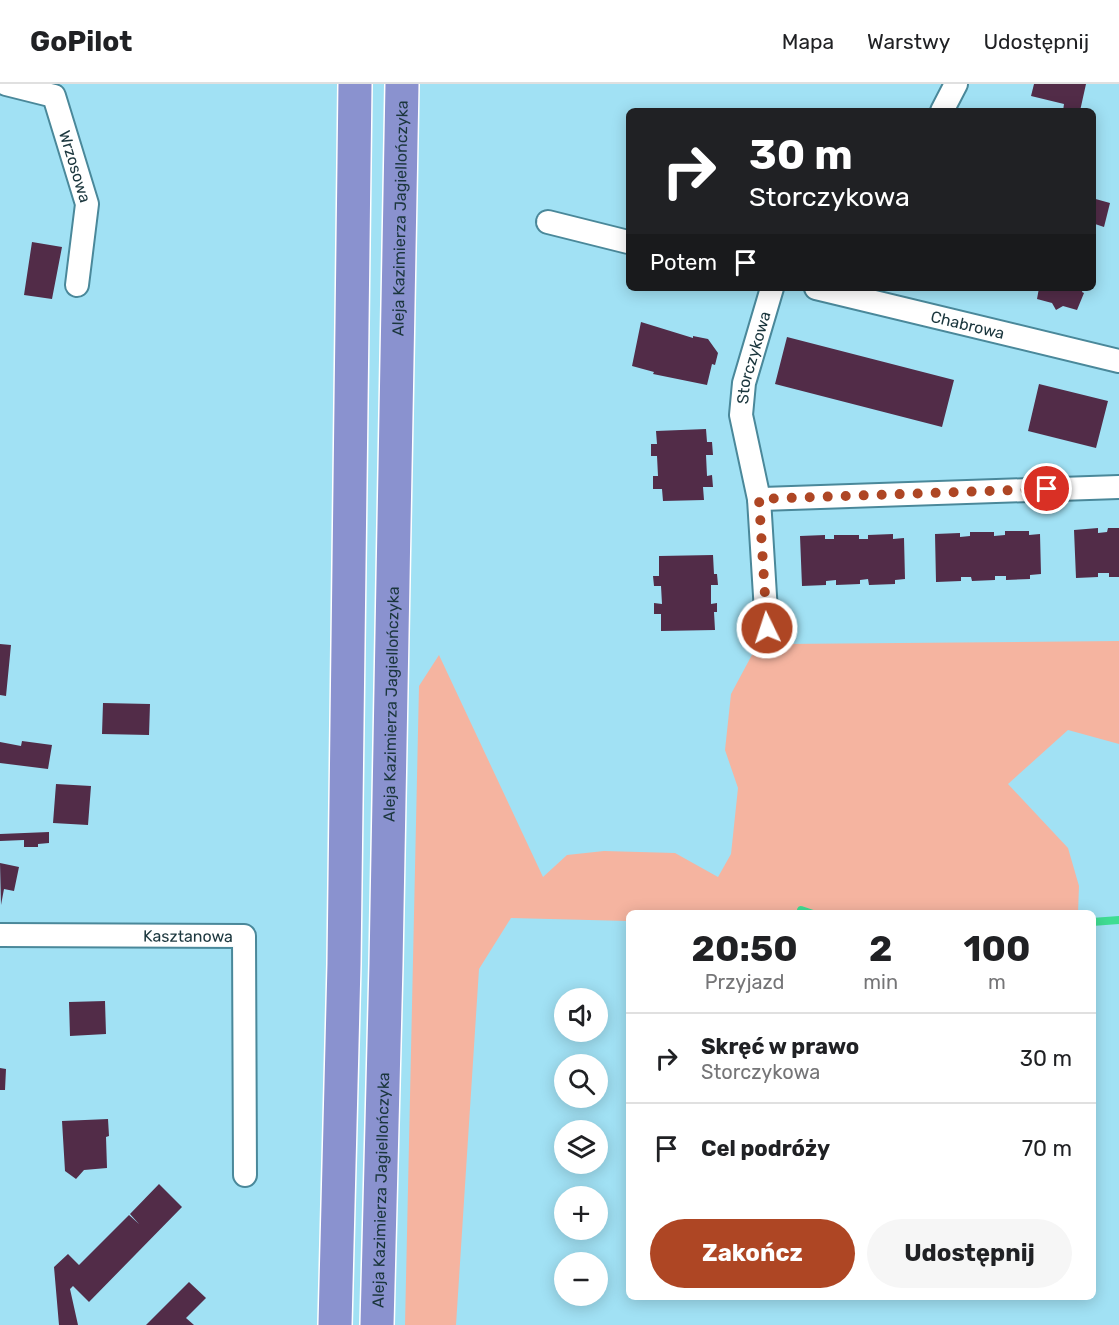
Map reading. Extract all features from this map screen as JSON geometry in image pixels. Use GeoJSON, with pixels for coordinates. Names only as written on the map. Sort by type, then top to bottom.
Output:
{"type":"FeatureCollection","features":[{"type":"Feature","properties":{"kind":"highway"},"geometry":{"type":"LineString","coordinates":[[335,1325],[344,964],[355,84]]}},
{"type":"Feature","properties":{"kind":"highway","name":"Aleja Kazimierza Jagiellończyka"},"geometry":{"type":"LineString","coordinates":[[377,1325],[402,84]]}},
{"type":"Feature","properties":{"kind":"street","name":"Wrzosowa"},"geometry":{"type":"LineString","coordinates":[[6,84],[54,96],[87,204],[77,285]]}},
{"type":"Feature","properties":{"kind":"street"},"geometry":{"type":"LineString","coordinates":[[944,108],[956,84]]}},
{"type":"Feature","properties":{"kind":"street"},"geometry":{"type":"LineString","coordinates":[[548,222],[626,242]]}},
{"type":"Feature","properties":{"kind":"street","name":"Storczykowa"},"geometry":{"type":"LineString","coordinates":[[767,628],[759,499],[741,415],[744,383],[771,291]]}},
{"type":"Feature","properties":{"kind":"street","name":"Chabrowa"},"geometry":{"type":"LineString","coordinates":[[850,292],[1119,362]]}},
{"type":"Feature","properties":{"kind":"street"},"geometry":{"type":"LineString","coordinates":[[759,499],[1119,487]]}},
{"type":"Feature","properties":{"kind":"street","name":"Kasztanowa"},"geometry":{"type":"LineString","coordinates":[[0,935],[244,936],[245,1174]]}},
{"type":"Feature","properties":{"kind":"shaded area"},"geometry":{"type":"Polygon","coordinates":[[[1119,641],[1119,744],[1068,730],[1008,784],[1068,848],[1079,886],[1078,910],[626,910],[626,921],[511,918],[479,969],[456,1325],[405,1325],[419,686],[439,655],[543,877],[567,855],[604,851],[675,853],[718,877],[731,854],[738,788],[725,750],[731,694],[754,651],[783,644],[1119,641]]]}},
{"type":"Feature","properties":{"kind":"building"},"geometry":{"type":"Polygon","coordinates":[[[1034,84],[1086,84],[1081,108],[1063,108],[1064,104],[1031,96],[1034,84]]]}},
{"type":"Feature","properties":{"kind":"building"},"geometry":{"type":"Polygon","coordinates":[[[1096,199],[1110,203],[1104,227],[1096,224],[1096,199]]]}},
{"type":"Feature","properties":{"kind":"building"},"geometry":{"type":"Polygon","coordinates":[[[32,242],[62,247],[52,299],[24,295],[32,242]]]}},
{"type":"Feature","properties":{"kind":"building"},"geometry":{"type":"Polygon","coordinates":[[[1038,291],[1082,291],[1084,293],[1077,310],[1063,306],[1056,310],[1052,303],[1037,299],[1038,291]]]}},
{"type":"Feature","properties":{"kind":"building"},"geometry":{"type":"Polygon","coordinates":[[[641,322],[693,338],[693,336],[708,339],[718,353],[715,365],[712,364],[707,385],[653,374],[654,372],[632,366],[641,322]]]}},
{"type":"Feature","properties":{"kind":"building"},"geometry":{"type":"Polygon","coordinates":[[[787,337],[954,380],[942,427],[775,384],[787,337]]]}},
{"type":"Feature","properties":{"kind":"building"},"geometry":{"type":"Polygon","coordinates":[[[1039,384],[1108,401],[1096,448],[1028,431],[1039,384]]]}},
{"type":"Feature","properties":{"kind":"building"},"geometry":{"type":"Polygon","coordinates":[[[706,429],[707,442],[712,442],[713,455],[706,455],[707,476],[712,475],[713,487],[703,487],[704,500],[663,501],[662,489],[653,489],[653,476],[658,476],[657,456],[651,456],[651,444],[657,444],[656,431],[706,429]]]}},
{"type":"Feature","properties":{"kind":"building"},"geometry":{"type":"Polygon","coordinates":[[[1098,528],[1098,533],[1107,532],[1108,528],[1119,528],[1119,577],[1109,577],[1109,573],[1098,573],[1098,577],[1076,578],[1074,530],[1098,528]]]}},
{"type":"Feature","properties":{"kind":"building"},"geometry":{"type":"Polygon","coordinates":[[[1005,531],[1029,531],[1029,535],[1040,534],[1041,574],[1030,575],[1030,579],[1006,580],[1006,576],[995,576],[995,580],[972,581],[971,577],[961,577],[961,581],[936,582],[935,534],[960,533],[960,537],[970,536],[970,532],[994,532],[994,536],[1005,535],[1005,531]]]}},
{"type":"Feature","properties":{"kind":"building"},"geometry":{"type":"Polygon","coordinates":[[[893,534],[893,539],[904,538],[905,579],[895,580],[895,584],[869,585],[868,579],[860,580],[860,584],[836,585],[836,580],[826,581],[826,585],[802,586],[800,536],[825,535],[825,539],[834,539],[834,535],[859,535],[859,539],[868,539],[868,535],[893,534]]]}},
{"type":"Feature","properties":{"kind":"building"},"geometry":{"type":"Polygon","coordinates":[[[713,555],[714,574],[717,574],[718,585],[711,585],[711,604],[717,603],[717,612],[714,612],[715,630],[661,631],[661,614],[654,614],[654,603],[662,604],[661,586],[654,586],[653,576],[659,576],[659,556],[713,555]]]}},
{"type":"Feature","properties":{"kind":"building"},"geometry":{"type":"Polygon","coordinates":[[[0,644],[11,645],[6,696],[0,695],[0,644]]]}},
{"type":"Feature","properties":{"kind":"building"},"geometry":{"type":"Polygon","coordinates":[[[103,703],[150,704],[149,735],[102,734],[103,703]]]}},
{"type":"Feature","properties":{"kind":"building"},"geometry":{"type":"Polygon","coordinates":[[[22,741],[52,745],[48,769],[0,763],[0,742],[21,746],[22,741]]]}},
{"type":"Feature","properties":{"kind":"building"},"geometry":{"type":"Polygon","coordinates":[[[56,784],[91,786],[88,825],[53,823],[56,784]]]}},
{"type":"Feature","properties":{"kind":"building"},"geometry":{"type":"Polygon","coordinates":[[[49,832],[49,843],[38,844],[38,847],[24,847],[24,840],[0,841],[0,834],[49,832]]]}},
{"type":"Feature","properties":{"kind":"building"},"geometry":{"type":"Polygon","coordinates":[[[0,863],[19,867],[14,891],[4,889],[1,905],[0,863]]]}},
{"type":"Feature","properties":{"kind":"building"},"geometry":{"type":"Polygon","coordinates":[[[105,1001],[106,1034],[70,1036],[69,1002],[105,1001]]]}},
{"type":"Feature","properties":{"kind":"building"},"geometry":{"type":"Polygon","coordinates":[[[0,1068],[6,1069],[5,1090],[0,1090],[0,1068]]]}},
{"type":"Feature","properties":{"kind":"building"},"geometry":{"type":"Polygon","coordinates":[[[108,1119],[107,1168],[84,1170],[76,1179],[65,1171],[62,1121],[108,1119]]]}},
{"type":"Feature","properties":{"kind":"building"},"geometry":{"type":"Polygon","coordinates":[[[159,1184],[182,1207],[89,1302],[73,1286],[70,1289],[78,1325],[59,1325],[54,1267],[68,1254],[79,1265],[129,1215],[139,1224],[130,1214],[159,1184]]]}},
{"type":"Feature","properties":{"kind":"building"},"geometry":{"type":"Polygon","coordinates":[[[189,1282],[206,1298],[186,1318],[194,1325],[146,1325],[189,1282]]]}},
{"type":"Feature","properties":{"kind":"waterway"},"geometry":{"type":"LineString","coordinates":[[1096,922],[1119,920]]}},
{"type":"Feature","properties":{"kind":"route"},"geometry":{"type":"LineString","coordinates":[[767,628],[759,499],[1047,489]]}}]}
